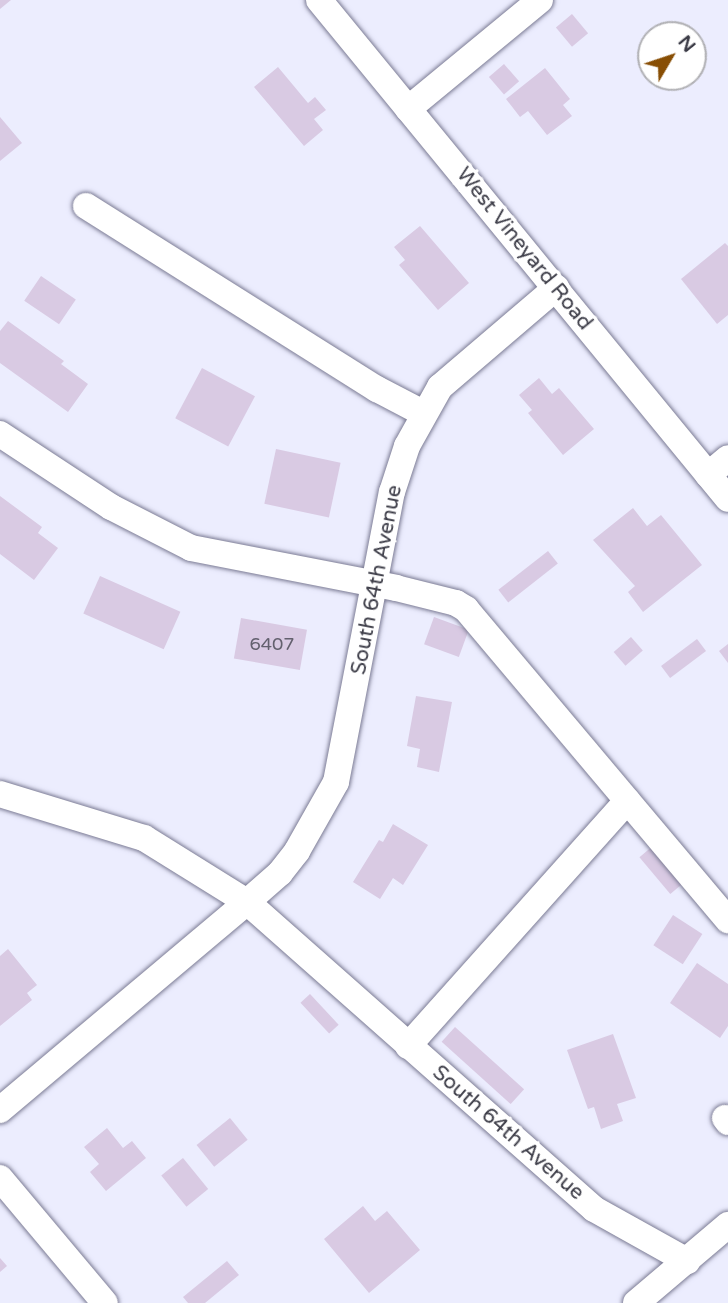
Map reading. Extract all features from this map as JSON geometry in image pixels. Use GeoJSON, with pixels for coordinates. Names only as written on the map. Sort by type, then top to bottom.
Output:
{"type":"FeatureCollection","features":[{"type":"Feature","properties":{"kind":"street","name":"West Vineyard Road"},"geometry":{"type":"LineString","coordinates":[[319,0],[556,288],[718,466],[728,499]]}},
{"type":"Feature","properties":{"kind":"street"},"geometry":{"type":"LineString","coordinates":[[408,109],[540,0]]}},
{"type":"Feature","properties":{"kind":"street"},"geometry":{"type":"LineString","coordinates":[[86,206],[377,389],[423,413]]}},
{"type":"Feature","properties":{"kind":"street","name":"South 64th Avenue"},"geometry":{"type":"LineString","coordinates":[[0,1110],[247,902],[280,873],[297,851],[336,782],[391,492],[407,446],[423,413],[450,379],[556,288]]}},
{"type":"Feature","properties":{"kind":"street"},"geometry":{"type":"LineString","coordinates":[[0,434],[111,507],[191,548],[396,588],[456,603],[466,609],[728,920]]}},
{"type":"Feature","properties":{"kind":"street","name":"South 64th Avenue"},"geometry":{"type":"LineString","coordinates":[[0,794],[144,838],[247,902],[594,1209],[687,1261]]}},
{"type":"Feature","properties":{"kind":"street"},"geometry":{"type":"LineString","coordinates":[[408,1046],[626,801]]}},
{"type":"Feature","properties":{"kind":"street"},"geometry":{"type":"LineString","coordinates":[[0,1178],[105,1303]]}},
{"type":"Feature","properties":{"kind":"street"},"geometry":{"type":"LineString","coordinates":[[636,1303],[728,1225]]}},
{"type":"Feature","properties":{"kind":"building"},"geometry":{"type":"Polygon","coordinates":[[[0,0],[11,0],[0,9],[0,0]]]}},
{"type":"Feature","properties":{"kind":"building"},"geometry":{"type":"Polygon","coordinates":[[[572,14],[588,33],[572,47],[556,27],[572,14]]]}},
{"type":"Feature","properties":{"kind":"building"},"geometry":{"type":"Polygon","coordinates":[[[504,64],[519,81],[504,94],[489,77],[504,64]]]}},
{"type":"Feature","properties":{"kind":"building"},"geometry":{"type":"Polygon","coordinates":[[[278,67],[308,103],[315,97],[326,110],[314,119],[323,130],[304,146],[254,87],[278,67]]]}},
{"type":"Feature","properties":{"kind":"building"},"geometry":{"type":"Polygon","coordinates":[[[545,68],[570,99],[563,105],[572,116],[547,135],[528,111],[520,117],[506,99],[545,68]]]}},
{"type":"Feature","properties":{"kind":"building"},"geometry":{"type":"Polygon","coordinates":[[[0,117],[22,143],[0,161],[0,117]]]}},
{"type":"Feature","properties":{"kind":"building"},"geometry":{"type":"Polygon","coordinates":[[[420,226],[469,283],[438,310],[399,265],[405,260],[394,247],[420,226]]]}},
{"type":"Feature","properties":{"kind":"building"},"geometry":{"type":"Polygon","coordinates":[[[725,243],[728,246],[728,315],[717,324],[681,279],[725,243]]]}},
{"type":"Feature","properties":{"kind":"building"},"geometry":{"type":"Polygon","coordinates":[[[41,276],[76,299],[59,324],[24,301],[41,276]]]}},
{"type":"Feature","properties":{"kind":"building"},"geometry":{"type":"Polygon","coordinates":[[[8,321],[64,361],[61,364],[88,384],[68,412],[0,363],[0,331],[8,321]]]}},
{"type":"Feature","properties":{"kind":"building"},"geometry":{"type":"Polygon","coordinates":[[[202,368],[255,396],[228,446],[175,418],[202,368]]]}},
{"type":"Feature","properties":{"kind":"building"},"geometry":{"type":"Polygon","coordinates":[[[539,378],[552,394],[559,388],[594,429],[563,455],[528,413],[532,410],[519,395],[539,378]]]}},
{"type":"Feature","properties":{"kind":"building"},"geometry":{"type":"Polygon","coordinates":[[[276,449],[341,463],[329,517],[264,504],[276,449]]]}},
{"type":"Feature","properties":{"kind":"building"},"geometry":{"type":"Polygon","coordinates":[[[0,496],[42,527],[38,533],[58,548],[34,580],[0,554],[0,496]]]}},
{"type":"Feature","properties":{"kind":"building"},"geometry":{"type":"Polygon","coordinates":[[[633,508],[647,526],[661,515],[702,565],[643,612],[628,592],[635,586],[593,540],[633,508]]]}},
{"type":"Feature","properties":{"kind":"building"},"geometry":{"type":"Polygon","coordinates":[[[548,551],[558,564],[508,602],[498,590],[548,551]]]}},
{"type":"Feature","properties":{"kind":"building"},"geometry":{"type":"Polygon","coordinates":[[[100,576],[180,612],[164,649],[83,613],[100,576]]]}},
{"type":"Feature","properties":{"kind":"building"},"geometry":{"type":"Polygon","coordinates":[[[434,617],[469,630],[459,657],[424,644],[434,617]]]}},
{"type":"Feature","properties":{"kind":"building"},"geometry":{"type":"Polygon","coordinates":[[[241,618],[307,630],[300,670],[234,658],[241,618]]]}},
{"type":"Feature","properties":{"kind":"building"},"geometry":{"type":"Polygon","coordinates":[[[631,637],[643,651],[625,666],[614,652],[631,637]]]}},
{"type":"Feature","properties":{"kind":"building"},"geometry":{"type":"Polygon","coordinates":[[[697,639],[706,651],[670,678],[661,666],[697,639]]]}},
{"type":"Feature","properties":{"kind":"building"},"geometry":{"type":"Polygon","coordinates":[[[728,644],[728,663],[719,651],[728,644]]]}},
{"type":"Feature","properties":{"kind":"building"},"geometry":{"type":"Polygon","coordinates":[[[416,696],[452,702],[439,772],[417,767],[420,749],[407,746],[416,696]]]}},
{"type":"Feature","properties":{"kind":"building"},"geometry":{"type":"Polygon","coordinates":[[[393,824],[428,845],[403,885],[393,878],[380,899],[353,882],[379,840],[383,842],[393,824]]]}},
{"type":"Feature","properties":{"kind":"building"},"geometry":{"type":"Polygon","coordinates":[[[654,845],[685,882],[670,894],[639,857],[654,845]]]}},
{"type":"Feature","properties":{"kind":"building"},"geometry":{"type":"Polygon","coordinates":[[[673,915],[702,934],[683,964],[653,945],[673,915]]]}},
{"type":"Feature","properties":{"kind":"building"},"geometry":{"type":"Polygon","coordinates":[[[8,949],[37,985],[27,993],[32,1000],[0,1026],[0,956],[8,949]]]}},
{"type":"Feature","properties":{"kind":"building"},"geometry":{"type":"Polygon","coordinates":[[[697,963],[728,984],[728,1026],[720,1038],[670,1003],[697,963]]]}},
{"type":"Feature","properties":{"kind":"building"},"geometry":{"type":"Polygon","coordinates":[[[310,994],[339,1025],[329,1034],[300,1003],[310,994]]]}},
{"type":"Feature","properties":{"kind":"building"},"geometry":{"type":"Polygon","coordinates":[[[455,1027],[524,1089],[511,1104],[442,1042],[455,1027]]]}},
{"type":"Feature","properties":{"kind":"building"},"geometry":{"type":"Polygon","coordinates":[[[613,1034],[636,1098],[617,1104],[623,1121],[601,1129],[594,1107],[588,1109],[567,1050],[613,1034]]]}},
{"type":"Feature","properties":{"kind":"building"},"geometry":{"type":"Polygon","coordinates":[[[230,1118],[248,1140],[214,1167],[197,1145],[230,1118]]]}},
{"type":"Feature","properties":{"kind":"building"},"geometry":{"type":"Polygon","coordinates":[[[107,1128],[123,1148],[132,1141],[146,1158],[106,1191],[90,1172],[99,1164],[84,1147],[107,1128]]]}},
{"type":"Feature","properties":{"kind":"building"},"geometry":{"type":"Polygon","coordinates":[[[183,1158],[208,1189],[186,1207],[161,1176],[183,1158]]]}},
{"type":"Feature","properties":{"kind":"building"},"geometry":{"type":"Polygon","coordinates":[[[363,1206],[375,1221],[387,1211],[420,1250],[369,1293],[324,1239],[363,1206]]]}},
{"type":"Feature","properties":{"kind":"building"},"geometry":{"type":"Polygon","coordinates":[[[0,1258],[7,1266],[0,1272],[0,1258]]]}},
{"type":"Feature","properties":{"kind":"building"},"geometry":{"type":"Polygon","coordinates":[[[227,1261],[239,1275],[205,1303],[188,1303],[183,1297],[227,1261]]]}}]}
